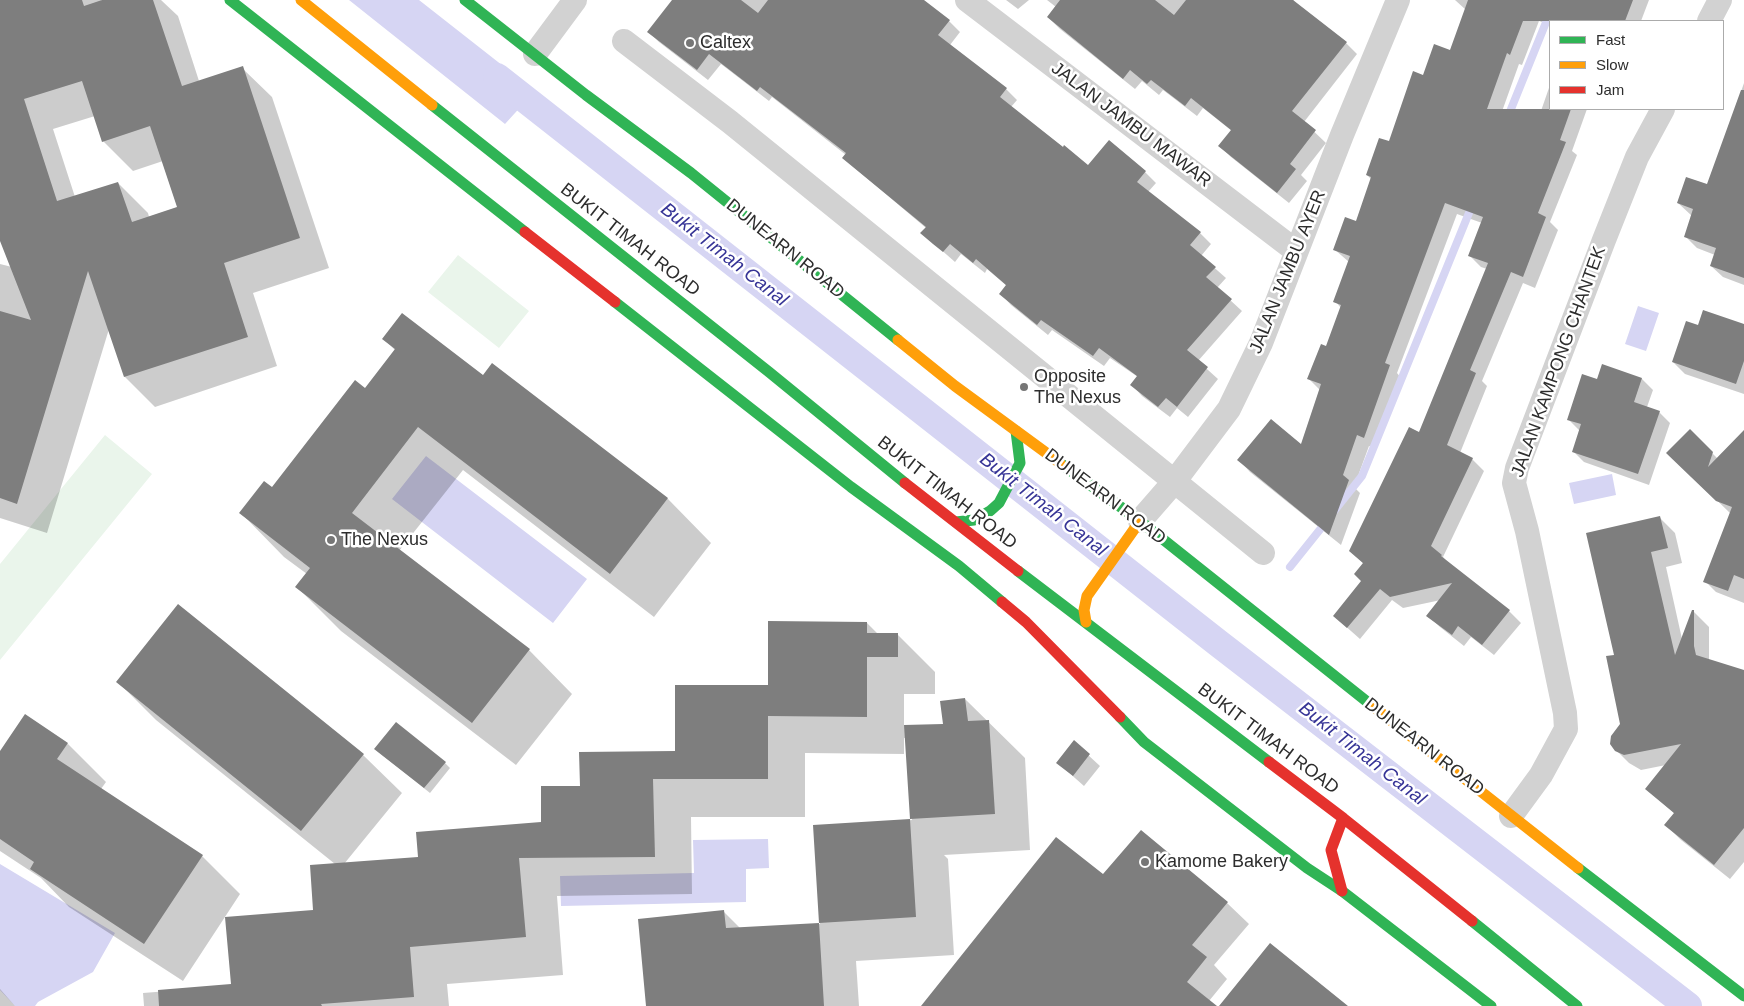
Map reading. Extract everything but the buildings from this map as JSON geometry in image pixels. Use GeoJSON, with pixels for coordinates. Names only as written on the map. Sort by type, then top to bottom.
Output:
{"type":"FeatureCollection","features":[{"type":"Feature","properties":{"kind":"highway"},"geometry":{"type":"LineString","coordinates":[[230,0],[851,487],[959,566],[1026,622],[1144,742],[1306,868],[1342,891],[1491,1006]]}},
{"type":"Feature","properties":{"kind":"highway","name":"BUKIT TIMAH ROAD"},"geometry":{"type":"LineString","coordinates":[[301,0],[776,378],[864,451],[1343,818],[1577,1006]]}},
{"type":"Feature","properties":{"kind":"highway","name":"DUNEARN ROAD"},"geometry":{"type":"LineString","coordinates":[[466,0],[586,95],[691,172],[922,361],[1140,521],[1511,816],[1744,996]]}},
{"type":"Feature","properties":{"kind":"highway"},"geometry":{"type":"LineString","coordinates":[[510,185],[514,171]]}},
{"type":"Feature","properties":{"kind":"highway"},"geometry":{"type":"LineString","coordinates":[[507,200],[512,220]]}},
{"type":"Feature","properties":{"kind":"highway"},"geometry":{"type":"LineString","coordinates":[[956,522],[974,520],[990,511],[999,503],[1020,464],[1016,431]]}},
{"type":"Feature","properties":{"kind":"highway"},"geometry":{"type":"LineString","coordinates":[[1086,622],[1084,610],[1087,596],[1140,521]]}},
{"type":"Feature","properties":{"kind":"highway"},"geometry":{"type":"LineString","coordinates":[[1342,891],[1331,850],[1343,818]]}},
{"type":"Feature","properties":{"kind":"street","name":"JALAN JAMBU MAWAR"},"geometry":{"type":"LineString","coordinates":[[967,0],[1296,251]]}},
{"type":"Feature","properties":{"kind":"street"},"geometry":{"type":"LineString","coordinates":[[1710,20],[1720,0]]}},
{"type":"Feature","properties":{"kind":"street"},"geometry":{"type":"LineString","coordinates":[[535,54],[572,1]]}},
{"type":"Feature","properties":{"kind":"street","name":"JALAN JAMBU AYER"},"geometry":{"type":"LineString","coordinates":[[1140,521],[1174,482],[1230,409],[1261,343],[1393,2]]}},
{"type":"Feature","properties":{"kind":"street"},"geometry":{"type":"LineString","coordinates":[[624,42],[730,122],[1263,553]]}},
{"type":"Feature","properties":{"kind":"street","name":"JALAN KAMPONG CHANTEK"},"geometry":{"type":"LineString","coordinates":[[1511,816],[1541,775],[1566,728],[1563,704],[1529,541],[1514,483],[1517,468],[1637,157],[1662,110]]}},
{"type":"Feature","properties":{"kind":"shaded area"},"geometry":{"type":"Polygon","coordinates":[[[458,255],[529,311],[499,348],[428,292],[458,255]]]}},
{"type":"Feature","properties":{"kind":"shaded area"},"geometry":{"type":"Polygon","coordinates":[[[105,435],[152,474],[0,660],[0,564],[105,435]]]}},
{"type":"Feature","properties":{"kind":"water"},"geometry":{"type":"Polygon","coordinates":[[[349,0],[419,0],[535,91],[505,124],[349,0]]]}},
{"type":"Feature","properties":{"kind":"water"},"geometry":{"type":"Polygon","coordinates":[[[1638,306],[1659,313],[1646,351],[1625,344],[1638,306]]]}},
{"type":"Feature","properties":{"kind":"water"},"geometry":{"type":"Polygon","coordinates":[[[426,456],[587,579],[553,623],[392,499],[426,456]]]}},
{"type":"Feature","properties":{"kind":"water"},"geometry":{"type":"Polygon","coordinates":[[[1612,474],[1616,495],[1574,504],[1569,483],[1612,474]]]}},
{"type":"Feature","properties":{"kind":"water"},"geometry":{"type":"Polygon","coordinates":[[[768,839],[769,868],[746,869],[746,902],[561,906],[560,876],[694,873],[693,840],[768,839]]]}},
{"type":"Feature","properties":{"kind":"water"},"geometry":{"type":"Polygon","coordinates":[[[0,864],[115,933],[93,972],[38,1002],[35,1006],[15,1006],[0,990],[0,864]]]}},
{"type":"Feature","properties":{"kind":"waterway"},"geometry":{"type":"LineString","coordinates":[[1507,119],[1555,0]]}},
{"type":"Feature","properties":{"kind":"waterway","name":"Bukit Timah Canal"},"geometry":{"type":"LineString","coordinates":[[497,77],[1218,643],[1688,1006]]}},
{"type":"Feature","properties":{"kind":"waterway"},"geometry":{"type":"LineString","coordinates":[[1334,511],[1362,476],[1473,203]]}},
{"type":"Feature","properties":{"kind":"waterway"},"geometry":{"type":"LineString","coordinates":[[1290,567],[1326,522]]}},
{"type":"Feature","properties":{"kind":"traffic: fast"},"geometry":{"type":"LineString","coordinates":[[230,0],[525,232]]}},
{"type":"Feature","properties":{"kind":"traffic: fast"},"geometry":{"type":"LineString","coordinates":[[465,0],[586,95],[691,173],[898,340]]}},
{"type":"Feature","properties":{"kind":"traffic: fast"},"geometry":{"type":"LineString","coordinates":[[432,105],[769,372],[905,483]]}},
{"type":"Feature","properties":{"kind":"traffic: fast"},"geometry":{"type":"LineString","coordinates":[[615,302],[851,487],[959,566],[1002,602]]}},
{"type":"Feature","properties":{"kind":"traffic: fast"},"geometry":{"type":"LineString","coordinates":[[956,522],[974,520],[990,511],[999,503],[1020,463],[1016,431]]}},
{"type":"Feature","properties":{"kind":"traffic: fast"},"geometry":{"type":"LineString","coordinates":[[1060,463],[1140,521],[1375,708]]}},
{"type":"Feature","properties":{"kind":"traffic: fast"},"geometry":{"type":"LineString","coordinates":[[1018,571],[1269,762]]}},
{"type":"Feature","properties":{"kind":"traffic: fast"},"geometry":{"type":"LineString","coordinates":[[1120,717],[1144,742],[1307,868],[1342,891],[1491,1006]]}},
{"type":"Feature","properties":{"kind":"traffic: fast"},"geometry":{"type":"LineString","coordinates":[[1578,868],[1744,996]]}},
{"type":"Feature","properties":{"kind":"traffic: fast"},"geometry":{"type":"LineString","coordinates":[[1472,921],[1577,1006]]}},
{"type":"Feature","properties":{"kind":"traffic: slow"},"geometry":{"type":"LineString","coordinates":[[301,0],[432,105]]}},
{"type":"Feature","properties":{"kind":"traffic: slow"},"geometry":{"type":"LineString","coordinates":[[898,340],[955,386],[1060,463]]}},
{"type":"Feature","properties":{"kind":"traffic: slow"},"geometry":{"type":"LineString","coordinates":[[1086,622],[1084,610],[1087,596],[1140,521]]}},
{"type":"Feature","properties":{"kind":"traffic: slow"},"geometry":{"type":"LineString","coordinates":[[1375,708],[1578,868]]}},
{"type":"Feature","properties":{"kind":"traffic: jam"},"geometry":{"type":"LineString","coordinates":[[525,232],[615,302]]}},
{"type":"Feature","properties":{"kind":"traffic: jam"},"geometry":{"type":"LineString","coordinates":[[905,483],[1018,571]]}},
{"type":"Feature","properties":{"kind":"traffic: jam"},"geometry":{"type":"LineString","coordinates":[[1002,602],[1026,622],[1120,717]]}},
{"type":"Feature","properties":{"kind":"traffic: jam"},"geometry":{"type":"LineString","coordinates":[[1269,762],[1343,818],[1472,921]]}},
{"type":"Feature","properties":{"kind":"traffic: jam"},"geometry":{"type":"LineString","coordinates":[[1342,891],[1331,850],[1343,818]]}},
{"type":"Feature","properties":{"kind":"place","name":"Caltex"},"geometry":{"type":"Point","coordinates":[690,43]}},
{"type":"Feature","properties":{"kind":"place","name":"Opposite The Nexus"},"geometry":{"type":"Point","coordinates":[1024,387]}},
{"type":"Feature","properties":{"kind":"place","name":"The Nexus"},"geometry":{"type":"Point","coordinates":[331,540]}},
{"type":"Feature","properties":{"kind":"place","name":"Kamome Bakery"},"geometry":{"type":"Point","coordinates":[1145,862]}}]}
